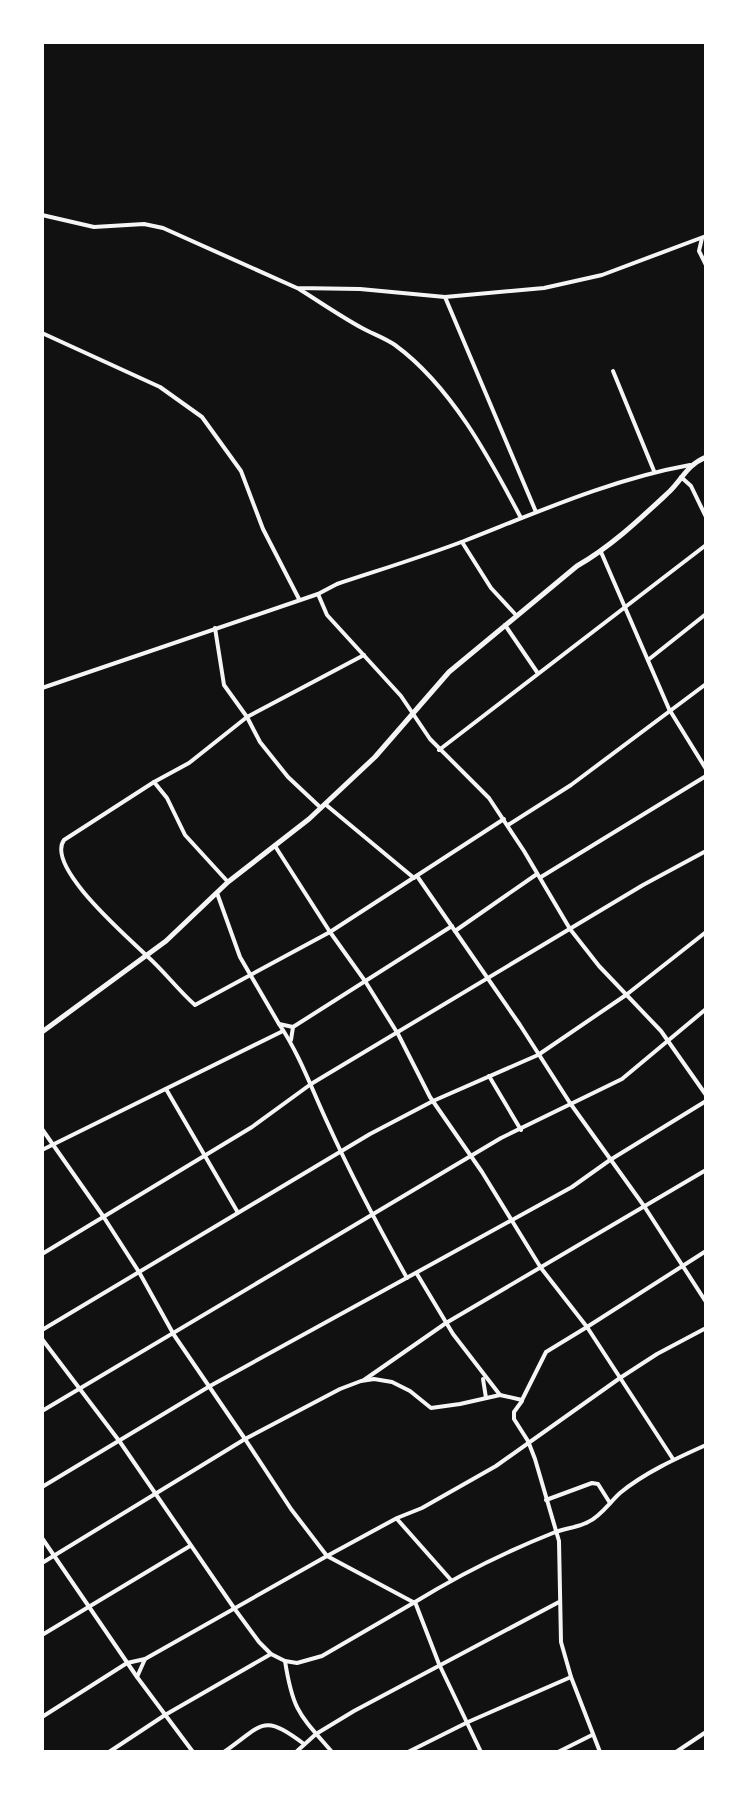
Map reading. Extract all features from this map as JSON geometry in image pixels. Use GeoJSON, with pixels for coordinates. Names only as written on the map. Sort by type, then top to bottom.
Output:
{"type":"FeatureCollection","features":[{"type":"Feature","properties":{"kind":"street"},"geometry":{"type":"LineString","coordinates":[[42,215],[94,227],[144,224],[163,228],[297,288],[389,341],[448,397],[490,460],[521,518]]}},
{"type":"Feature","properties":{"kind":"street"},"geometry":{"type":"LineString","coordinates":[[297,288],[360,289],[445,297],[544,288],[602,275],[704,237]]}},
{"type":"Feature","properties":{"kind":"street"},"geometry":{"type":"LineString","coordinates":[[704,237],[699,251],[706,265]]}},
{"type":"Feature","properties":{"kind":"street"},"geometry":{"type":"LineString","coordinates":[[445,297],[536,512]]}},
{"type":"Feature","properties":{"kind":"street"},"geometry":{"type":"LineString","coordinates":[[42,333],[160,387],[202,417],[248,484],[263,529],[299,599]]}},
{"type":"Feature","properties":{"kind":"street"},"geometry":{"type":"LineString","coordinates":[[613,371],[654,471]]}},
{"type":"Feature","properties":{"kind":"street"},"geometry":{"type":"LineString","coordinates":[[42,688],[318,594],[337,584],[462,542],[536,512],[654,471],[690,465],[706,457]]}},
{"type":"Feature","properties":{"kind":"street"},"geometry":{"type":"LineString","coordinates":[[42,1032],[148,956],[228,882],[323,806],[375,757],[449,672],[577,566],[601,552],[673,487],[690,465]]}},
{"type":"Feature","properties":{"kind":"street"},"geometry":{"type":"LineString","coordinates":[[681,477],[691,486],[706,517]]}},
{"type":"Feature","properties":{"kind":"street"},"geometry":{"type":"LineString","coordinates":[[462,542],[491,588],[516,615]]}},
{"type":"Feature","properties":{"kind":"street"},"geometry":{"type":"LineString","coordinates":[[439,750],[706,545]]}},
{"type":"Feature","properties":{"kind":"street"},"geometry":{"type":"LineString","coordinates":[[601,552],[669,709],[706,769]]}},
{"type":"Feature","properties":{"kind":"street"},"geometry":{"type":"LineString","coordinates":[[318,594],[327,615],[413,711],[439,750],[471,778],[504,819],[570,929],[668,1040],[706,1095]]}},
{"type":"Feature","properties":{"kind":"street"},"geometry":{"type":"LineString","coordinates":[[648,660],[706,614]]}},
{"type":"Feature","properties":{"kind":"street"},"geometry":{"type":"LineString","coordinates":[[505,625],[537,672]]}},
{"type":"Feature","properties":{"kind":"street"},"geometry":{"type":"LineString","coordinates":[[215,628],[224,685],[260,742],[288,777],[416,877],[644,1206],[706,1302]]}},
{"type":"Feature","properties":{"kind":"street"},"geometry":{"type":"LineString","coordinates":[[364,655],[247,717],[189,763],[64,840],[60,851],[65,867],[108,920],[195,1005],[330,932],[504,819]]}},
{"type":"Feature","properties":{"kind":"street"},"geometry":{"type":"LineString","coordinates":[[508,825],[571,785],[706,684]]}},
{"type":"Feature","properties":{"kind":"street"},"geometry":{"type":"LineString","coordinates":[[279,1024],[293,1027],[706,776]]}},
{"type":"Feature","properties":{"kind":"street"},"geometry":{"type":"LineString","coordinates":[[154,782],[167,798],[185,835],[228,882]]}},
{"type":"Feature","properties":{"kind":"street"},"geometry":{"type":"LineString","coordinates":[[275,846],[365,981],[398,1034],[433,1101],[541,1268],[587,1327],[673,1459]]}},
{"type":"Feature","properties":{"kind":"street"},"geometry":{"type":"LineString","coordinates":[[42,1254],[252,1127],[311,1084],[706,851]]}},
{"type":"Feature","properties":{"kind":"street"},"geometry":{"type":"LineString","coordinates":[[217,893],[234,944],[291,1042],[371,1213],[407,1278]]}},
{"type":"Feature","properties":{"kind":"street"},"geometry":{"type":"LineString","coordinates":[[42,1330],[342,1150],[433,1101],[538,1055],[626,995],[706,932]]}},
{"type":"Feature","properties":{"kind":"street"},"geometry":{"type":"LineString","coordinates":[[42,1411],[501,1138],[622,1079],[706,1009]]}},
{"type":"Feature","properties":{"kind":"street"},"geometry":{"type":"LineString","coordinates":[[291,1042],[293,1027]]}},
{"type":"Feature","properties":{"kind":"street"},"geometry":{"type":"LineString","coordinates":[[42,1150],[283,1031]]}},
{"type":"Feature","properties":{"kind":"street"},"geometry":{"type":"LineString","coordinates":[[489,1076],[521,1130]]}},
{"type":"Feature","properties":{"kind":"street"},"geometry":{"type":"LineString","coordinates":[[166,1089],[237,1211]]}},
{"type":"Feature","properties":{"kind":"street"},"geometry":{"type":"LineString","coordinates":[[42,1487],[210,1386],[572,1187],[706,1101]]}},
{"type":"Feature","properties":{"kind":"street"},"geometry":{"type":"LineString","coordinates":[[42,1129],[139,1272],[174,1335],[291,1509],[327,1556],[415,1602],[439,1664],[481,1752]]}},
{"type":"Feature","properties":{"kind":"street"},"geometry":{"type":"LineString","coordinates":[[361,1381],[446,1323],[706,1170]]}},
{"type":"Feature","properties":{"kind":"street"},"geometry":{"type":"LineString","coordinates":[[600,1752],[561,1642],[557,1531],[528,1441],[514,1419],[514,1412],[546,1352],[706,1251]]}},
{"type":"Feature","properties":{"kind":"street"},"geometry":{"type":"LineString","coordinates":[[417,1274],[446,1323],[500,1395]]}},
{"type":"Feature","properties":{"kind":"street"},"geometry":{"type":"LineString","coordinates":[[42,1717],[127,1663],[145,1659],[327,1556],[462,1486],[496,1466],[657,1354],[706,1328]]}},
{"type":"Feature","properties":{"kind":"street"},"geometry":{"type":"LineString","coordinates":[[42,1339],[120,1442],[234,1608],[271,1654],[297,1663],[322,1656],[451,1580],[557,1531],[589,1522],[632,1485],[673,1459],[706,1445]]}},
{"type":"Feature","properties":{"kind":"street"},"geometry":{"type":"LineString","coordinates":[[483,1376],[486,1398]]}},
{"type":"Feature","properties":{"kind":"street"},"geometry":{"type":"LineString","coordinates":[[42,1563],[245,1439],[361,1381],[374,1379],[392,1382],[410,1391],[431,1408],[500,1395],[522,1400]]}},
{"type":"Feature","properties":{"kind":"street"},"geometry":{"type":"LineString","coordinates":[[546,1500],[592,1483],[598,1484],[610,1503]]}},
{"type":"Feature","properties":{"kind":"street"},"geometry":{"type":"LineString","coordinates":[[397,1518],[451,1580]]}},
{"type":"Feature","properties":{"kind":"street"},"geometry":{"type":"LineString","coordinates":[[42,1538],[127,1663],[193,1752]]}},
{"type":"Feature","properties":{"kind":"street"},"geometry":{"type":"LineString","coordinates":[[42,1635],[190,1546]]}},
{"type":"Feature","properties":{"kind":"street"},"geometry":{"type":"LineString","coordinates":[[296,1752],[316,1734],[439,1664],[559,1602]]}},
{"type":"Feature","properties":{"kind":"street"},"geometry":{"type":"LineString","coordinates":[[109,1752],[165,1715],[271,1654]]}},
{"type":"Feature","properties":{"kind":"street"},"geometry":{"type":"LineString","coordinates":[[137,1677],[145,1659]]}},
{"type":"Feature","properties":{"kind":"street"},"geometry":{"type":"LineString","coordinates":[[285,1661],[300,1717],[332,1752]]}},
{"type":"Feature","properties":{"kind":"street"},"geometry":{"type":"LineString","coordinates":[[408,1752],[571,1677]]}},
{"type":"Feature","properties":{"kind":"street"},"geometry":{"type":"LineString","coordinates":[[224,1752],[258,1728],[270,1724],[279,1726],[304,1744]]}},
{"type":"Feature","properties":{"kind":"street"},"geometry":{"type":"LineString","coordinates":[[676,1752],[706,1732]]}},
{"type":"Feature","properties":{"kind":"street"},"geometry":{"type":"LineString","coordinates":[[558,1752],[592,1735]]}}]}
